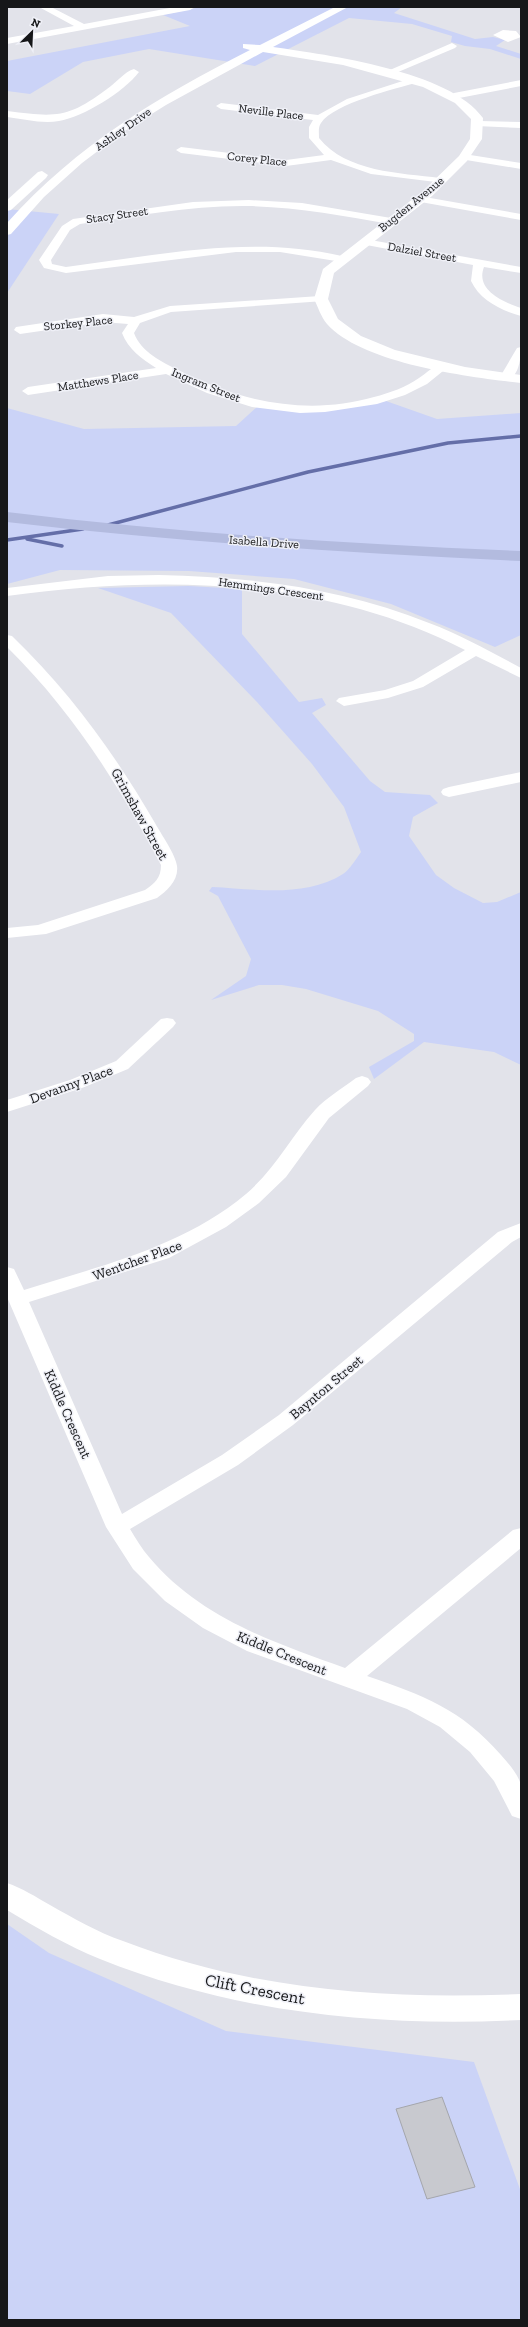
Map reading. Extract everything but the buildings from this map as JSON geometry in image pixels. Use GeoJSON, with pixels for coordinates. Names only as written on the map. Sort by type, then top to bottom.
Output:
{"type":"FeatureCollection","features":[{"type":"Feature","properties":{"kind":"main road","name":"Isabella Drive"},"geometry":{"type":"LineString","coordinates":[[7,517],[149,532],[311,546],[521,556]]}},
{"type":"Feature","properties":{"kind":"street"},"geometry":{"type":"LineString","coordinates":[[44,7],[83,27]]}},
{"type":"Feature","properties":{"kind":"street"},"geometry":{"type":"LineString","coordinates":[[7,41],[83,27],[166,9],[190,7]]}},
{"type":"Feature","properties":{"kind":"street","name":"Ashley Drive"},"geometry":{"type":"LineString","coordinates":[[8,200],[133,107],[322,11],[339,9]]}},
{"type":"Feature","properties":{"kind":"street"},"geometry":{"type":"LineString","coordinates":[[287,53],[285,49],[290,40],[321,22],[322,11]]}},
{"type":"Feature","properties":{"kind":"street","name":"Ashley Drive"},"geometry":{"type":"LineString","coordinates":[[7,231],[66,171],[113,135],[244,51],[259,50],[322,11]]}},
{"type":"Feature","properties":{"kind":"street"},"geometry":{"type":"LineString","coordinates":[[388,73],[452,46]]}},
{"type":"Feature","properties":{"kind":"street"},"geometry":{"type":"LineString","coordinates":[[259,50],[287,53],[388,73],[414,80],[454,96],[475,113],[480,124],[521,125]]}},
{"type":"Feature","properties":{"kind":"street"},"geometry":{"type":"LineString","coordinates":[[259,50],[305,59]]}},
{"type":"Feature","properties":{"kind":"street"},"geometry":{"type":"LineString","coordinates":[[244,51],[348,65]]}},
{"type":"Feature","properties":{"kind":"street"},"geometry":{"type":"LineString","coordinates":[[7,114],[48,119],[72,115],[124,83],[134,72]]}},
{"type":"Feature","properties":{"kind":"street"},"geometry":{"type":"LineString","coordinates":[[414,80],[332,109],[320,118],[313,130],[314,138],[321,148],[333,156],[375,171],[440,181]]}},
{"type":"Feature","properties":{"kind":"street"},"geometry":{"type":"LineString","coordinates":[[454,96],[521,83]]}},
{"type":"Feature","properties":{"kind":"street","name":"Neville Place"},"geometry":{"type":"LineString","coordinates":[[221,106],[320,118]]}},
{"type":"Feature","properties":{"kind":"street","name":"Bugden Avenue"},"geometry":{"type":"LineString","coordinates":[[320,299],[322,283],[328,272],[342,259],[440,181],[464,157],[477,138],[480,124]]}},
{"type":"Feature","properties":{"kind":"street"},"geometry":{"type":"LineString","coordinates":[[8,200],[24,199],[31,195],[85,150],[113,135]]}},
{"type":"Feature","properties":{"kind":"street","name":"Corey Place"},"geometry":{"type":"LineString","coordinates":[[181,150],[286,163],[310,161],[333,156]]}},
{"type":"Feature","properties":{"kind":"street"},"geometry":{"type":"LineString","coordinates":[[464,157],[521,166]]}},
{"type":"Feature","properties":{"kind":"street"},"geometry":{"type":"LineString","coordinates":[[419,199],[521,217]]}},
{"type":"Feature","properties":{"kind":"street"},"geometry":{"type":"LineString","coordinates":[[7,220],[13,213],[15,205],[8,200]]}},
{"type":"Feature","properties":{"kind":"street","name":"Stacy Street"},"geometry":{"type":"LineString","coordinates":[[342,259],[300,252],[258,248],[213,251],[66,270],[48,266],[45,260],[66,228],[77,221],[193,205],[276,204],[308,207],[391,221]]}},
{"type":"Feature","properties":{"kind":"street","name":"Dalziel Street"},"geometry":{"type":"LineString","coordinates":[[364,242],[521,270]]}},
{"type":"Feature","properties":{"kind":"street"},"geometry":{"type":"LineString","coordinates":[[480,262],[476,275],[479,287],[495,302],[521,312]]}},
{"type":"Feature","properties":{"kind":"street"},"geometry":{"type":"LineString","coordinates":[[136,321],[146,316],[170,309],[320,299],[327,316],[351,336],[396,356],[442,367],[521,379]]}},
{"type":"Feature","properties":{"kind":"street","name":"Storkey Place"},"geometry":{"type":"LineString","coordinates":[[20,330],[103,318],[136,321]]}},
{"type":"Feature","properties":{"kind":"street","name":"Ingram Street"},"geometry":{"type":"LineString","coordinates":[[136,321],[129,330],[130,339],[144,353],[168,370],[216,392],[250,402],[302,408],[347,406],[396,395],[424,382],[442,367]]}},
{"type":"Feature","properties":{"kind":"street"},"geometry":{"type":"LineString","coordinates":[[506,377],[521,351]]}},
{"type":"Feature","properties":{"kind":"street","name":"Matthews Place"},"geometry":{"type":"LineString","coordinates":[[28,391],[168,370]]}},
{"type":"Feature","properties":{"kind":"street","name":"Hemmings Crescent"},"geometry":{"type":"LineString","coordinates":[[7,592],[89,581],[156,579],[178,579],[258,585],[347,601],[409,620],[475,650],[521,674]]}},
{"type":"Feature","properties":{"kind":"street","name":"Grimshaw Street"},"geometry":{"type":"LineString","coordinates":[[7,639],[52,684],[102,747],[146,819],[169,865],[169,874],[161,886],[138,899],[40,930],[7,933]]}},
{"type":"Feature","properties":{"kind":"street"},"geometry":{"type":"LineString","coordinates":[[344,701],[388,694],[418,684],[475,650]]}},
{"type":"Feature","properties":{"kind":"street"},"geometry":{"type":"LineString","coordinates":[[448,792],[521,777]]}},
{"type":"Feature","properties":{"kind":"street","name":"Devanny Place"},"geometry":{"type":"LineString","coordinates":[[7,1106],[76,1084],[122,1065],[167,1023]]}},
{"type":"Feature","properties":{"kind":"street","name":"Wentcher Place"},"geometry":{"type":"LineString","coordinates":[[18,1299],[162,1253],[219,1223],[252,1199],[279,1173],[322,1114],[362,1082]]}},
{"type":"Feature","properties":{"kind":"street","name":"Baynton Street"},"geometry":{"type":"LineString","coordinates":[[117,1527],[230,1460],[286,1420],[505,1237],[521,1229]]}},
{"type":"Feature","properties":{"kind":"street","name":"Kiddle Crescent"},"geometry":{"type":"LineString","coordinates":[[7,1274],[117,1527],[142,1563],[173,1595],[211,1622],[255,1645],[415,1702],[448,1720],[478,1744],[518,1795]]}},
{"type":"Feature","properties":{"kind":"street"},"geometry":{"type":"LineString","coordinates":[[348,1678],[521,1536]]}},
{"type":"Feature","properties":{"kind":"street","name":"Clift Crescent"},"geometry":{"type":"LineString","coordinates":[[7,1895],[71,1932],[111,1950],[158,1967],[230,1988],[389,2009],[480,2010],[521,2007]]}},
{"type":"Feature","properties":{"kind":"shaded area"},"geometry":{"type":"Polygon","coordinates":[[[200,7],[402,7],[394,13],[475,39],[493,37],[505,40],[496,46],[521,54],[521,59],[490,49],[465,46],[451,42],[452,36],[412,24],[349,18],[255,66],[149,49],[83,62],[30,94],[7,91],[7,61],[190,26],[163,15],[200,7]]]}},
{"type":"Feature","properties":{"kind":"shaded area"},"geometry":{"type":"Polygon","coordinates":[[[7,209],[59,214],[7,293],[7,209]]]}},
{"type":"Feature","properties":{"kind":"shaded area"},"geometry":{"type":"Polygon","coordinates":[[[386,401],[437,419],[521,413],[521,635],[495,647],[391,604],[294,579],[189,571],[60,570],[7,584],[7,408],[84,429],[236,426],[258,406],[322,408],[352,406],[386,401]]]}},
{"type":"Feature","properties":{"kind":"shaded area"},"geometry":{"type":"Polygon","coordinates":[[[189,586],[242,589],[242,634],[299,702],[322,698],[326,705],[312,713],[370,781],[385,792],[430,795],[438,803],[413,817],[409,836],[436,875],[454,888],[483,903],[497,902],[521,892],[521,1065],[494,1052],[424,1042],[374,1079],[369,1067],[414,1041],[414,1034],[378,1011],[306,989],[282,985],[259,985],[211,1000],[246,976],[251,959],[218,896],[209,891],[212,887],[279,890],[313,886],[328,882],[346,872],[361,852],[344,807],[312,764],[257,702],[171,613],[98,588],[189,586]]]}},
{"type":"Feature","properties":{"kind":"shaded area"},"geometry":{"type":"Polygon","coordinates":[[[7,1924],[49,1953],[226,2031],[474,2062],[521,2192],[521,2320],[7,2320],[7,1924]]]}},
{"type":"Feature","properties":{"kind":"waterway"},"geometry":{"type":"LineString","coordinates":[[108,525],[308,472],[448,443],[521,436]]}},
{"type":"Feature","properties":{"kind":"waterway"},"geometry":{"type":"LineString","coordinates":[[7,540],[83,529]]}},
{"type":"Feature","properties":{"kind":"waterway"},"geometry":{"type":"LineString","coordinates":[[27,539],[62,546]]}}]}
